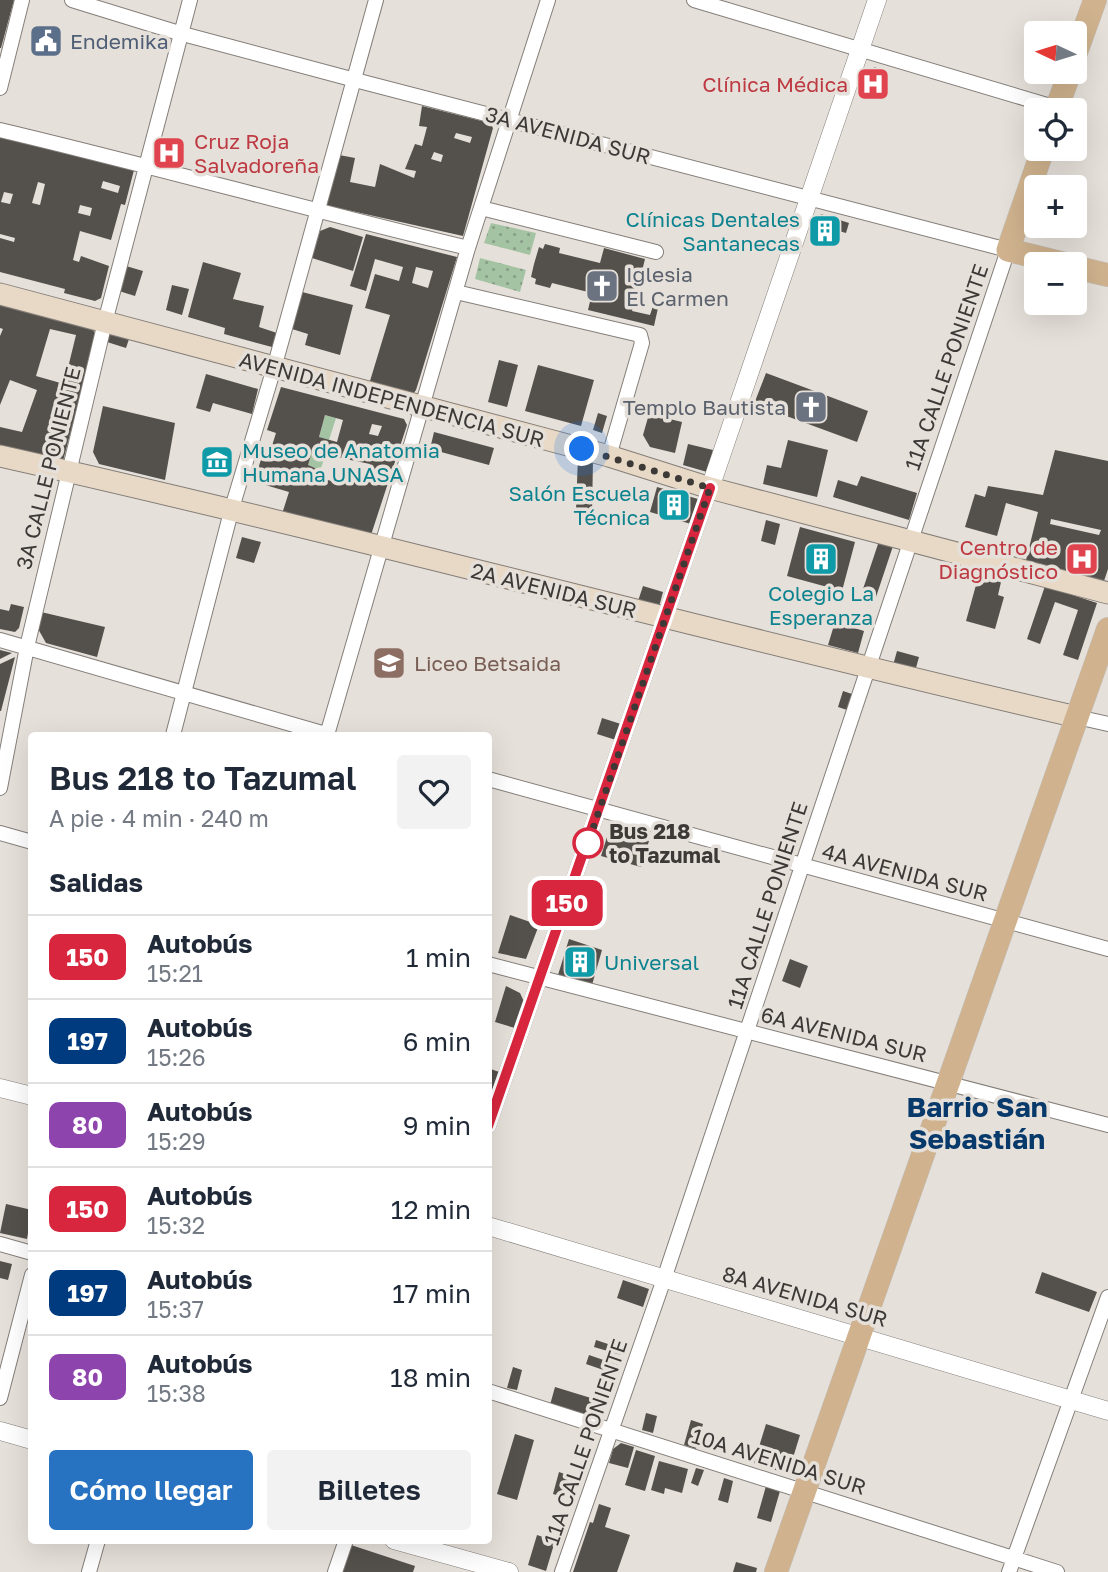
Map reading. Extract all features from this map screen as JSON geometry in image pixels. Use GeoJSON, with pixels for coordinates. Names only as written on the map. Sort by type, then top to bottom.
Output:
{"type":"FeatureCollection","features":[{"type":"Feature","properties":{"kind":"main road"},"geometry":{"type":"LineString","coordinates":[[1087,22],[1095,0]]}},
{"type":"Feature","properties":{"kind":"main road"},"geometry":{"type":"LineString","coordinates":[[1008,250],[1039,161]]}},
{"type":"Feature","properties":{"kind":"main road","name":"3A AVENIDA SUR"},"geometry":{"type":"LineString","coordinates":[[1008,250],[1024,254]]}},
{"type":"Feature","properties":{"kind":"main road"},"geometry":{"type":"LineString","coordinates":[[1087,270],[1108,275]]}},
{"type":"Feature","properties":{"kind":"main road","name":"AVENIDA INDEPENDENCIA SUR"},"geometry":{"type":"LineString","coordinates":[[0,294],[423,409],[609,456],[710,488],[1108,593]]}},
{"type":"Feature","properties":{"kind":"main road","name":"2A AVENIDA SUR"},"geometry":{"type":"LineString","coordinates":[[0,456],[232,508],[868,669],[1077,717]]}},
{"type":"Feature","properties":{"kind":"main road"},"geometry":{"type":"LineString","coordinates":[[776,1572],[807,1491],[1108,629]]}},
{"type":"Feature","properties":{"kind":"street"},"geometry":{"type":"LineString","coordinates":[[0,88],[22,0]]}},
{"type":"Feature","properties":{"kind":"street","name":"3A AVENIDA SUR"},"geometry":{"type":"LineString","coordinates":[[72,0],[179,33],[1008,250]]}},
{"type":"Feature","properties":{"kind":"street","name":"3A CALLE PONIENTE"},"geometry":{"type":"LineString","coordinates":[[0,788],[27,647],[105,322],[179,33],[190,0]]}},
{"type":"Feature","properties":{"kind":"street"},"geometry":{"type":"LineString","coordinates":[[174,732],[232,508],[274,368],[376,0]]}},
{"type":"Feature","properties":{"kind":"street"},"geometry":{"type":"LineString","coordinates":[[328,732],[468,248],[548,0]]}},
{"type":"Feature","properties":{"kind":"street"},"geometry":{"type":"LineString","coordinates":[[694,0],[1024,99]]}},
{"type":"Feature","properties":{"kind":"street"},"geometry":{"type":"LineString","coordinates":[[492,1115],[667,618],[807,199],[877,0]]}},
{"type":"Feature","properties":{"kind":"street"},"geometry":{"type":"LineString","coordinates":[[0,130],[146,164],[317,212],[468,248]]}},
{"type":"Feature","properties":{"kind":"street"},"geometry":{"type":"LineString","coordinates":[[481,208],[656,252]]}},
{"type":"Feature","properties":{"kind":"street","name":"11A CALLE PONIENTE"},"geometry":{"type":"LineString","coordinates":[[562,1572],[664,1279],[909,539],[1008,250]]}},
{"type":"Feature","properties":{"kind":"street"},"geometry":{"type":"LineString","coordinates":[[456,292],[640,335],[642,343],[609,456]]}},
{"type":"Feature","properties":{"kind":"street"},"geometry":{"type":"LineString","coordinates":[[0,640],[317,732]]}},
{"type":"Feature","properties":{"kind":"street","name":"2A AVENIDA SUR"},"geometry":{"type":"LineString","coordinates":[[1077,717],[1108,724]]}},
{"type":"Feature","properties":{"kind":"street","name":"4A AVENIDA SUR"},"geometry":{"type":"LineString","coordinates":[[492,780],[1108,949]]}},
{"type":"Feature","properties":{"kind":"street"},"geometry":{"type":"LineString","coordinates":[[0,833],[28,841]]}},
{"type":"Feature","properties":{"kind":"street","name":"6A AVENIDA SUR"},"geometry":{"type":"LineString","coordinates":[[492,965],[1108,1125]]}},
{"type":"Feature","properties":{"kind":"street"},"geometry":{"type":"LineString","coordinates":[[0,1088],[28,1095]]}},
{"type":"Feature","properties":{"kind":"street","name":"8A AVENIDA SUR"},"geometry":{"type":"LineString","coordinates":[[492,1227],[1108,1411]]}},
{"type":"Feature","properties":{"kind":"street"},"geometry":{"type":"LineString","coordinates":[[0,1244],[28,1252]]}},
{"type":"Feature","properties":{"kind":"street"},"geometry":{"type":"LineString","coordinates":[[0,1398],[28,1290]]}},
{"type":"Feature","properties":{"kind":"street"},"geometry":{"type":"LineString","coordinates":[[1011,1565],[1108,1297]]}},
{"type":"Feature","properties":{"kind":"street","name":"10A AVENIDA SUR"},"geometry":{"type":"LineString","coordinates":[[492,1392],[807,1491],[1011,1565],[1057,1572]]}},
{"type":"Feature","properties":{"kind":"street"},"geometry":{"type":"LineString","coordinates":[[0,1431],[28,1439]]}},
{"type":"Feature","properties":{"kind":"street"},"geometry":{"type":"LineString","coordinates":[[89,1572],[97,1544]]}},
{"type":"Feature","properties":{"kind":"street"},"geometry":{"type":"LineString","coordinates":[[335,1572],[345,1544]]}},
{"type":"Feature","properties":{"kind":"street"},"geometry":{"type":"LineString","coordinates":[[408,1544],[509,1572]]}},
{"type":"Feature","properties":{"kind":"green space"},"geometry":{"type":"Polygon","coordinates":[[[491,223],[536,233],[530,255],[484,243],[491,223]]]}},
{"type":"Feature","properties":{"kind":"green space"},"geometry":{"type":"Polygon","coordinates":[[[480,258],[526,270],[520,292],[475,279],[480,258]]]}},
{"type":"Feature","properties":{"kind":"green space"},"geometry":{"type":"Polygon","coordinates":[[[325,415],[336,418],[329,440],[319,437],[325,415]]]}},
{"type":"Feature","properties":{"kind":"green space"},"geometry":{"type":"Polygon","coordinates":[[[312,452],[325,456],[318,477],[313,476],[315,468],[308,465],[312,452]]]}},
{"type":"Feature","properties":{"kind":"building"},"geometry":{"type":"Polygon","coordinates":[[[0,0],[14,0],[1,48],[0,48],[0,0]]]}},
{"type":"Feature","properties":{"kind":"building"},"geometry":{"type":"Polygon","coordinates":[[[874,67],[888,72],[881,95],[866,90],[874,67]]]}},
{"type":"Feature","properties":{"kind":"building"},"geometry":{"type":"Polygon","coordinates":[[[422,106],[490,123],[493,128],[463,236],[325,205],[339,155],[355,158],[350,182],[375,187],[380,164],[414,178],[416,171],[405,169],[415,144],[422,146],[427,127],[419,126],[422,106]],[[456,133],[454,138],[470,143],[472,137],[456,133]],[[434,152],[431,159],[441,162],[443,155],[434,152]]]}},
{"type":"Feature","properties":{"kind":"building"},"geometry":{"type":"Polygon","coordinates":[[[0,133],[134,170],[125,205],[121,204],[111,240],[80,231],[73,260],[79,262],[81,256],[109,266],[101,298],[95,301],[64,293],[65,289],[0,272],[0,238],[14,242],[15,238],[0,234],[0,133]],[[103,181],[101,188],[118,193],[120,186],[103,181]],[[38,182],[32,203],[40,205],[45,184],[38,182]],[[4,192],[1,202],[10,204],[13,194],[4,192]],[[80,205],[78,213],[90,216],[92,208],[80,205]]]}},
{"type":"Feature","properties":{"kind":"building","name":"Clínicas Dentales Santanecas"},"geometry":{"type":"Polygon","coordinates":[[[821,214],[849,223],[846,233],[835,230],[830,246],[813,241],[821,214]]]}},
{"type":"Feature","properties":{"kind":"building"},"geometry":{"type":"Polygon","coordinates":[[[330,227],[363,237],[353,271],[312,258],[320,231],[330,227]]]}},
{"type":"Feature","properties":{"kind":"building"},"geometry":{"type":"Polygon","coordinates":[[[366,234],[457,257],[413,394],[370,381],[390,315],[365,308],[375,274],[399,281],[403,267],[375,259],[366,291],[350,286],[366,234]],[[416,267],[412,283],[428,288],[433,271],[416,267]]]}},
{"type":"Feature","properties":{"kind":"building","name":"Iglesia El Carmen"},"geometry":{"type":"Polygon","coordinates":[[[545,244],[560,248],[559,253],[600,263],[604,248],[645,259],[632,311],[650,315],[653,306],[658,308],[654,326],[588,310],[592,293],[552,283],[550,288],[535,284],[536,279],[531,277],[534,264],[539,247],[543,249],[545,244]]]}},
{"type":"Feature","properties":{"kind":"building"},"geometry":{"type":"Polygon","coordinates":[[[203,262],[241,273],[233,299],[264,306],[259,327],[277,333],[272,347],[224,334],[225,328],[188,317],[203,262]]]}},
{"type":"Feature","properties":{"kind":"building"},"geometry":{"type":"Polygon","coordinates":[[[126,266],[143,271],[135,296],[119,291],[126,266]]]}},
{"type":"Feature","properties":{"kind":"building"},"geometry":{"type":"Polygon","coordinates":[[[172,285],[189,289],[182,315],[166,310],[172,285]]]}},
{"type":"Feature","properties":{"kind":"building"},"geometry":{"type":"Polygon","coordinates":[[[302,292],[353,305],[340,355],[305,345],[308,334],[292,329],[302,292]]]}},
{"type":"Feature","properties":{"kind":"building"},"geometry":{"type":"Polygon","coordinates":[[[0,303],[92,327],[96,336],[63,461],[0,448],[0,427],[22,432],[37,390],[10,380],[0,405],[0,336],[3,329],[0,328],[0,303]],[[50,329],[36,376],[64,384],[76,335],[50,329]]]}},
{"type":"Feature","properties":{"kind":"building"},"geometry":{"type":"Polygon","coordinates":[[[109,333],[131,333],[126,348],[107,342],[109,333]]]}},
{"type":"Feature","properties":{"kind":"building"},"geometry":{"type":"Polygon","coordinates":[[[499,360],[518,365],[507,407],[488,402],[499,360]]]}},
{"type":"Feature","properties":{"kind":"building"},"geometry":{"type":"Polygon","coordinates":[[[538,365],[594,380],[581,426],[525,411],[538,365]]]}},
{"type":"Feature","properties":{"kind":"building","name":"Templo Bautista"},"geometry":{"type":"Polygon","coordinates":[[[766,373],[868,411],[857,442],[754,404],[766,373]]]}},
{"type":"Feature","properties":{"kind":"building"},"geometry":{"type":"Polygon","coordinates":[[[206,374],[258,389],[252,414],[213,403],[210,412],[196,408],[206,374]]]}},
{"type":"Feature","properties":{"kind":"building"},"geometry":{"type":"Polygon","coordinates":[[[281,387],[404,419],[407,425],[370,538],[282,514],[289,492],[262,484],[265,471],[258,469],[265,447],[271,449],[276,433],[267,430],[281,387]],[[325,415],[319,437],[337,442],[343,420],[325,415]],[[372,424],[369,434],[378,436],[382,426],[372,424]],[[312,452],[308,465],[315,468],[313,476],[335,482],[337,477],[364,484],[370,464],[312,452]]]}},
{"type":"Feature","properties":{"kind":"building"},"geometry":{"type":"Polygon","coordinates":[[[103,406],[175,423],[165,480],[99,464],[93,452],[103,406]]]}},
{"type":"Feature","properties":{"kind":"building"},"geometry":{"type":"Polygon","coordinates":[[[598,413],[607,416],[602,433],[593,430],[598,413]]]}},
{"type":"Feature","properties":{"kind":"building"},"geometry":{"type":"Polygon","coordinates":[[[649,414],[682,422],[675,453],[650,447],[643,435],[649,414]]]}},
{"type":"Feature","properties":{"kind":"building"},"geometry":{"type":"Polygon","coordinates":[[[434,432],[494,448],[489,465],[430,449],[434,432]]]}},
{"type":"Feature","properties":{"kind":"building"},"geometry":{"type":"Polygon","coordinates":[[[788,440],[828,450],[817,497],[763,484],[767,465],[781,468],[788,440]]]}},
{"type":"Feature","properties":{"kind":"building"},"geometry":{"type":"Polygon","coordinates":[[[688,444],[713,450],[707,472],[683,465],[688,444]]]}},
{"type":"Feature","properties":{"kind":"building"},"geometry":{"type":"Polygon","coordinates":[[[1055,450],[1108,461],[1108,569],[1104,581],[1026,560],[1038,512],[1006,503],[997,536],[965,527],[975,494],[985,497],[988,486],[1043,495],[1055,450]],[[1051,519],[1050,524],[1099,535],[1101,530],[1051,519]]]}},
{"type":"Feature","properties":{"kind":"building"},"geometry":{"type":"Polygon","coordinates":[[[578,456],[593,460],[592,514],[576,510],[578,456]]]}},
{"type":"Feature","properties":{"kind":"building"},"geometry":{"type":"Polygon","coordinates":[[[861,476],[917,493],[909,520],[833,497],[838,480],[857,486],[861,476]]]}},
{"type":"Feature","properties":{"kind":"building","name":"Salón Escuela Técnica"},"geometry":{"type":"Polygon","coordinates":[[[657,487],[698,499],[691,524],[650,512],[657,487]]]}},
{"type":"Feature","properties":{"kind":"building"},"geometry":{"type":"Polygon","coordinates":[[[766,520],[780,524],[775,545],[761,541],[766,520]]]}},
{"type":"Feature","properties":{"kind":"building","name":"Colegio La Esperanza"},"geometry":{"type":"Polygon","coordinates":[[[800,527],[855,542],[842,591],[787,576],[800,527]]]}},
{"type":"Feature","properties":{"kind":"building"},"geometry":{"type":"Polygon","coordinates":[[[242,537],[261,542],[254,563],[236,558],[242,537]]]}},
{"type":"Feature","properties":{"kind":"building"},"geometry":{"type":"Polygon","coordinates":[[[879,541],[893,546],[876,597],[862,592],[879,541]]]}},
{"type":"Feature","properties":{"kind":"building"},"geometry":{"type":"Polygon","coordinates":[[[981,567],[995,571],[992,580],[1001,582],[998,595],[1004,597],[995,629],[966,621],[981,567]]]}},
{"type":"Feature","properties":{"kind":"building"},"geometry":{"type":"Polygon","coordinates":[[[643,586],[663,592],[659,607],[638,601],[643,586]]]}},
{"type":"Feature","properties":{"kind":"building"},"geometry":{"type":"Polygon","coordinates":[[[1045,586],[1097,603],[1078,660],[1063,655],[1078,610],[1055,602],[1040,644],[1027,639],[1045,586]]]}},
{"type":"Feature","properties":{"kind":"building"},"geometry":{"type":"Polygon","coordinates":[[[11,604],[24,607],[19,628],[15,632],[0,629],[0,609],[9,611],[11,604]]]}},
{"type":"Feature","properties":{"kind":"building"},"geometry":{"type":"Polygon","coordinates":[[[41,612],[105,627],[97,657],[46,643],[37,627],[41,612]]]}},
{"type":"Feature","properties":{"kind":"building"},"geometry":{"type":"Polygon","coordinates":[[[835,622],[864,631],[858,653],[828,645],[835,622]]]}},
{"type":"Feature","properties":{"kind":"building"},"geometry":{"type":"Polygon","coordinates":[[[0,650],[12,653],[0,659],[0,650]]]}},
{"type":"Feature","properties":{"kind":"building"},"geometry":{"type":"Polygon","coordinates":[[[897,651],[919,657],[914,675],[892,669],[897,651]]]}},
{"type":"Feature","properties":{"kind":"building"},"geometry":{"type":"Polygon","coordinates":[[[15,657],[1,711],[0,711],[0,664],[15,657]]]}},
{"type":"Feature","properties":{"kind":"building"},"geometry":{"type":"Polygon","coordinates":[[[843,691],[855,695],[850,711],[838,707],[843,691]]]}},
{"type":"Feature","properties":{"kind":"building"},"geometry":{"type":"Polygon","coordinates":[[[602,718],[624,725],[619,741],[597,734],[602,718]]]}},
{"type":"Feature","properties":{"kind":"building"},"geometry":{"type":"Polygon","coordinates":[[[615,832],[649,841],[641,867],[601,856],[607,837],[615,832]]]}},
{"type":"Feature","properties":{"kind":"building"},"geometry":{"type":"Polygon","coordinates":[[[547,890],[563,896],[556,917],[540,911],[547,890]]]}},
{"type":"Feature","properties":{"kind":"building"},"geometry":{"type":"Polygon","coordinates":[[[510,915],[539,925],[526,959],[498,953],[510,915]]]}},
{"type":"Feature","properties":{"kind":"building","name":"Universal"},"geometry":{"type":"Polygon","coordinates":[[[569,939],[602,950],[592,985],[558,975],[569,939]]]}},
{"type":"Feature","properties":{"kind":"building"},"geometry":{"type":"Polygon","coordinates":[[[790,959],[808,966],[800,988],[782,981],[790,959]]]}},
{"type":"Feature","properties":{"kind":"building"},"geometry":{"type":"Polygon","coordinates":[[[506,986],[520,993],[525,1004],[518,1029],[495,1022],[506,986]]]}},
{"type":"Feature","properties":{"kind":"building"},"geometry":{"type":"Polygon","coordinates":[[[492,1069],[502,1073],[492,1099],[492,1069]]]}},
{"type":"Feature","properties":{"kind":"building"},"geometry":{"type":"Polygon","coordinates":[[[6,1204],[28,1209],[27,1239],[0,1233],[6,1204]]]}},
{"type":"Feature","properties":{"kind":"building"},"geometry":{"type":"Polygon","coordinates":[[[0,1261],[12,1264],[8,1280],[0,1278],[0,1261]]]}},
{"type":"Feature","properties":{"kind":"building"},"geometry":{"type":"Polygon","coordinates":[[[1042,1272],[1097,1292],[1089,1312],[1035,1293],[1042,1272]]]}},
{"type":"Feature","properties":{"kind":"building"},"geometry":{"type":"Polygon","coordinates":[[[623,1280],[649,1289],[643,1307],[617,1298],[623,1280]]]}},
{"type":"Feature","properties":{"kind":"building"},"geometry":{"type":"Polygon","coordinates":[[[596,1340],[623,1349],[621,1355],[594,1347],[596,1340]]]}},
{"type":"Feature","properties":{"kind":"building"},"geometry":{"type":"Polygon","coordinates":[[[589,1355],[618,1365],[615,1374],[586,1364],[589,1355]]]}},
{"type":"Feature","properties":{"kind":"building"},"geometry":{"type":"Polygon","coordinates":[[[513,1367],[522,1370],[517,1390],[507,1388],[513,1367]]]}},
{"type":"Feature","properties":{"kind":"building"},"geometry":{"type":"Polygon","coordinates":[[[555,1387],[604,1402],[599,1419],[550,1405],[555,1387]]]}},
{"type":"Feature","properties":{"kind":"building"},"geometry":{"type":"Polygon","coordinates":[[[646,1413],[657,1416],[653,1433],[642,1430],[646,1413]]]}},
{"type":"Feature","properties":{"kind":"building"},"geometry":{"type":"Polygon","coordinates":[[[691,1420],[703,1424],[696,1449],[684,1445],[691,1420]]]}},
{"type":"Feature","properties":{"kind":"building"},"geometry":{"type":"Polygon","coordinates":[[[766,1424],[800,1435],[788,1474],[754,1463],[766,1424]]]}},
{"type":"Feature","properties":{"kind":"building"},"geometry":{"type":"Polygon","coordinates":[[[515,1434],[534,1440],[517,1500],[497,1494],[515,1434]]]}},
{"type":"Feature","properties":{"kind":"building"},"geometry":{"type":"Polygon","coordinates":[[[621,1443],[634,1447],[628,1468],[609,1463],[613,1449],[621,1443]]]}},
{"type":"Feature","properties":{"kind":"building"},"geometry":{"type":"Polygon","coordinates":[[[636,1450],[655,1456],[645,1491],[625,1485],[636,1450]]]}},
{"type":"Feature","properties":{"kind":"building"},"geometry":{"type":"Polygon","coordinates":[[[659,1461],[688,1469],[682,1493],[665,1488],[664,1494],[651,1490],[659,1461]]]}},
{"type":"Feature","properties":{"kind":"building"},"geometry":{"type":"Polygon","coordinates":[[[696,1468],[704,1470],[698,1486],[691,1483],[696,1468]]]}},
{"type":"Feature","properties":{"kind":"building"},"geometry":{"type":"Polygon","coordinates":[[[559,1472],[576,1478],[570,1499],[553,1494],[559,1472]]]}},
{"type":"Feature","properties":{"kind":"building"},"geometry":{"type":"Polygon","coordinates":[[[724,1478],[733,1481],[728,1503],[718,1500],[724,1478]]]}},
{"type":"Feature","properties":{"kind":"building"},"geometry":{"type":"Polygon","coordinates":[[[766,1486],[780,1491],[771,1522],[757,1518],[766,1486]]]}},
{"type":"Feature","properties":{"kind":"building"},"geometry":{"type":"Polygon","coordinates":[[[599,1504],[611,1508],[605,1527],[630,1535],[617,1572],[573,1572],[590,1522],[593,1523],[599,1504]]]}},
{"type":"Feature","properties":{"kind":"building"},"geometry":{"type":"Polygon","coordinates":[[[537,1535],[555,1541],[546,1571],[528,1565],[537,1535]]]}},
{"type":"Feature","properties":{"kind":"building"},"geometry":{"type":"Polygon","coordinates":[[[351,1545],[415,1566],[413,1572],[342,1572],[351,1545]]]}},
{"type":"Feature","properties":{"kind":"building"},"geometry":{"type":"Polygon","coordinates":[[[736,1562],[757,1568],[756,1572],[733,1572],[736,1562]]]}},
{"type":"Feature","properties":{"kind":"bus line","name":"150"},"geometry":{"type":"LineString","coordinates":[[492,1115],[659,642],[710,488]]}},
{"type":"Feature","properties":{"kind":"place","name":"Endemika"},"geometry":{"type":"Point","coordinates":[46,41]}},
{"type":"Feature","properties":{"kind":"place","name":"Clínica Médica"},"geometry":{"type":"Point","coordinates":[873,84]}},
{"type":"Feature","properties":{"kind":"place","name":"Cruz Roja Salvadoreña"},"geometry":{"type":"Point","coordinates":[169,153]}},
{"type":"Feature","properties":{"kind":"place","name":"Clínicas Dentales Santanecas"},"geometry":{"type":"Point","coordinates":[825,231]}},
{"type":"Feature","properties":{"kind":"place","name":"Iglesia El Carmen"},"geometry":{"type":"Point","coordinates":[602,286]}},
{"type":"Feature","properties":{"kind":"place","name":"Templo Bautista"},"geometry":{"type":"Point","coordinates":[811,407]}},
{"type":"Feature","properties":{"kind":"place","name":"Museo de Anatomia Humana UNASA"},"geometry":{"type":"Point","coordinates":[217,462]}},
{"type":"Feature","properties":{"kind":"place","name":"Salón Escuela Técnica"},"geometry":{"type":"Point","coordinates":[674,505]}},
{"type":"Feature","properties":{"kind":"place","name":"Colegio La Esperanza"},"geometry":{"type":"Point","coordinates":[821,559]}},
{"type":"Feature","properties":{"kind":"place","name":"Centro de Diagnóstico"},"geometry":{"type":"Point","coordinates":[1082,559]}},
{"type":"Feature","properties":{"kind":"place","name":"Liceo Betsaida"},"geometry":{"type":"Point","coordinates":[389,663]}},
{"type":"Feature","properties":{"kind":"place","name":"Bus 218 to Tazumal"},"geometry":{"type":"Point","coordinates":[588,843]}},
{"type":"Feature","properties":{"kind":"place","name":"Universal"},"geometry":{"type":"Point","coordinates":[580,962]}},
{"type":"Feature","properties":{"kind":"district","name":"Barrio San Sebastián"},"geometry":{"type":"Point","coordinates":[977,1122]}},
{"type":"Feature","properties":{"kind":"route"},"geometry":{"type":"LineString","coordinates":[[582,449],[710,488],[588,843]]}}]}
